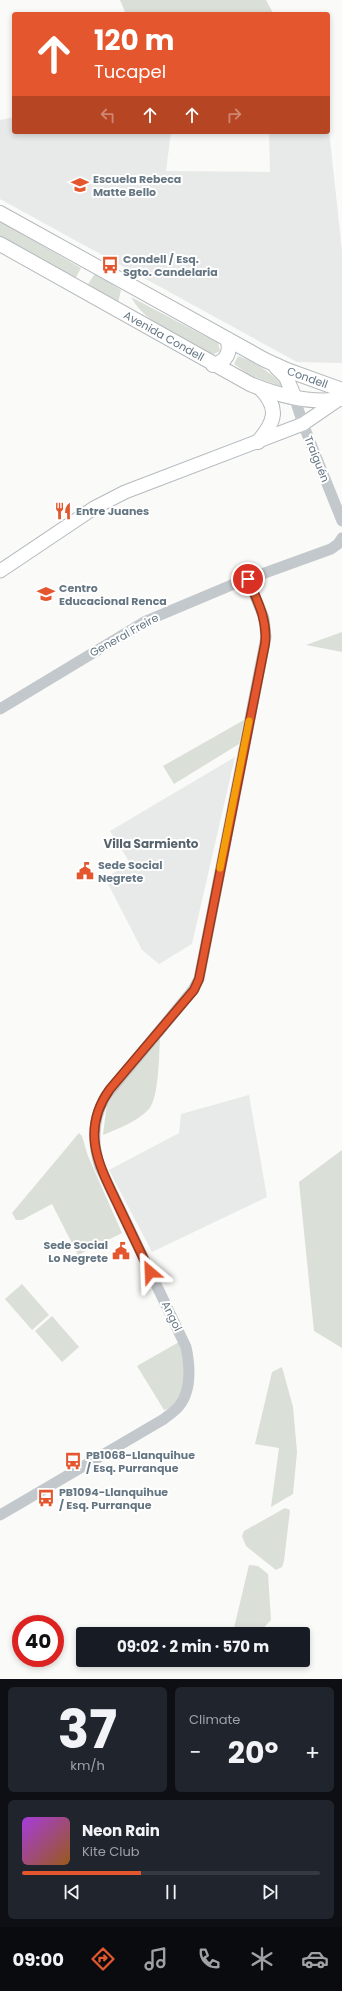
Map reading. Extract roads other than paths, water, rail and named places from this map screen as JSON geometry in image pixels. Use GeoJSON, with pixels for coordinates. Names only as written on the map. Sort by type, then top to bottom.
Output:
{"type":"FeatureCollection","features":[{"type":"Feature","properties":{"kind":"main road"},"geometry":{"type":"LineString","coordinates":[[0,213],[273,364],[286,377],[294,396]]}},
{"type":"Feature","properties":{"kind":"main road","name":"Avenida Condell"},"geometry":{"type":"LineString","coordinates":[[0,244],[213,365],[260,388],[294,396],[341,396]]}},
{"type":"Feature","properties":{"kind":"main road"},"geometry":{"type":"LineString","coordinates":[[213,365],[221,362],[227,356],[229,348],[227,339]]}},
{"type":"Feature","properties":{"kind":"main road","name":"Condell"},"geometry":{"type":"LineString","coordinates":[[273,364],[341,396]]}},
{"type":"Feature","properties":{"kind":"main road"},"geometry":{"type":"LineString","coordinates":[[258,442],[269,427],[274,413],[269,399],[260,388]]}},
{"type":"Feature","properties":{"kind":"main road"},"geometry":{"type":"LineString","coordinates":[[0,571],[110,499],[303,424],[341,396]]}},
{"type":"Feature","properties":{"kind":"street","name":"Traiguén"},"geometry":{"type":"LineString","coordinates":[[294,396],[303,424],[342,521]]}},
{"type":"Feature","properties":{"kind":"street","name":"General Freire"},"geometry":{"type":"LineString","coordinates":[[0,709],[146,621],[248,579],[331,549],[338,544],[342,538]]}},
{"type":"Feature","properties":{"kind":"street","name":"Angol"},"geometry":{"type":"LineString","coordinates":[[0,1515],[164,1419],[179,1406],[188,1383],[190,1366],[186,1347],[100,1167],[95,1150],[95,1130],[97,1113],[105,1097],[187,998],[196,985],[200,972],[265,644],[266,631],[264,618],[248,579]]}},
{"type":"Feature","properties":{"kind":"place","name":"Escuela Rebeca Matte Bello"},"geometry":{"type":"Point","coordinates":[80,185]}},
{"type":"Feature","properties":{"kind":"place","name":"Condell / Esq. Sgto. Candelaria"},"geometry":{"type":"Point","coordinates":[110,265]}},
{"type":"Feature","properties":{"kind":"place","name":"Entre Juanes"},"geometry":{"type":"Point","coordinates":[63,511]}},
{"type":"Feature","properties":{"kind":"place","name":"Centro Educacional Renca"},"geometry":{"type":"Point","coordinates":[46,594]}},
{"type":"Feature","properties":{"kind":"place","name":"Sede Social Negrete"},"geometry":{"type":"Point","coordinates":[85,871]}},
{"type":"Feature","properties":{"kind":"place","name":"Sede Social Lo Negrete"},"geometry":{"type":"Point","coordinates":[121,1251]}},
{"type":"Feature","properties":{"kind":"place","name":"PB1068-Llanquihue / Esq. Purranque"},"geometry":{"type":"Point","coordinates":[73,1461]}},
{"type":"Feature","properties":{"kind":"place","name":"PB1094-Llanquihue / Esq. Purranque"},"geometry":{"type":"Point","coordinates":[46,1498]}},
{"type":"Feature","properties":{"kind":"district","name":"Villa Sarmiento"},"geometry":{"type":"Point","coordinates":[151,843]}}]}
